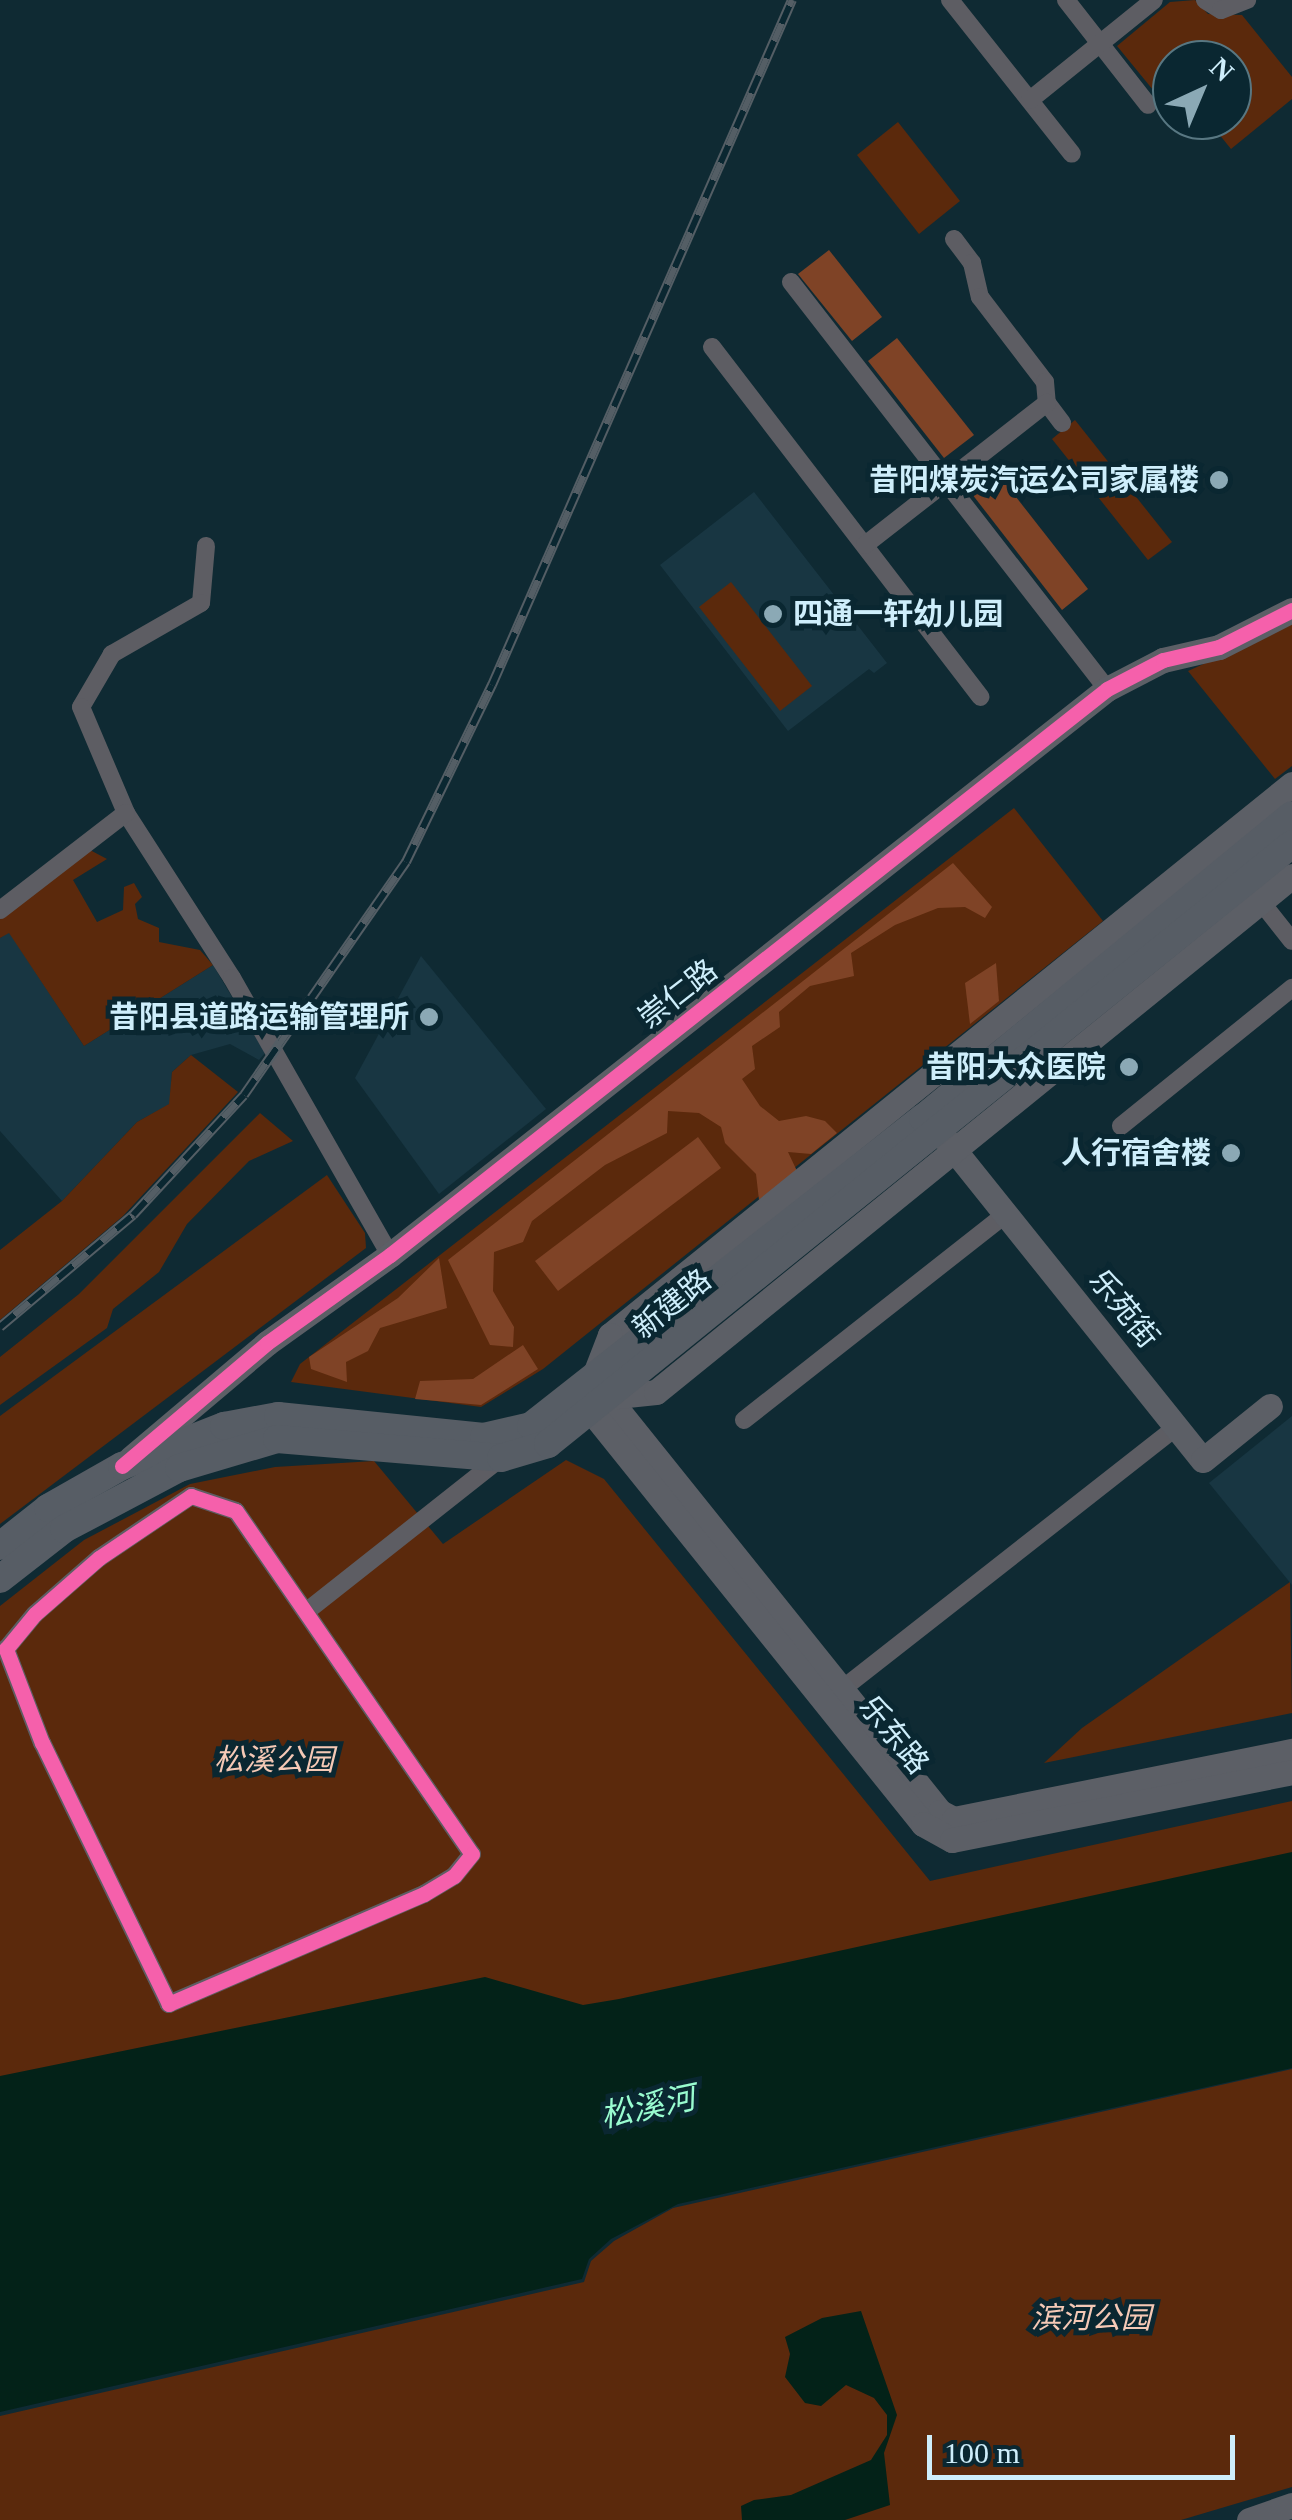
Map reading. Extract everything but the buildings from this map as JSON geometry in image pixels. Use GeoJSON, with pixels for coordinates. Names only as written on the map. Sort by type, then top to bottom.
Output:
{"type":"FeatureCollection","features":[{"type":"Feature","properties":{"kind":"main road","name":"崇仁路"},"geometry":{"type":"LineString","coordinates":[[122,1466],[267,1343],[390,1254],[1107,689],[1162,660],[1218,647],[1292,610]]}},
{"type":"Feature","properties":{"kind":"main road"},"geometry":{"type":"LineString","coordinates":[[592,1394],[610,1335],[1292,784]]}},
{"type":"Feature","properties":{"kind":"main road","name":"新建路"},"geometry":{"type":"LineString","coordinates":[[0,1579],[64,1529],[179,1468],[277,1439],[501,1458],[548,1444],[592,1394],[1292,815]]}},
{"type":"Feature","properties":{"kind":"main road","name":"新建路"},"geometry":{"type":"LineString","coordinates":[[0,1546],[48,1508],[122,1466],[224,1426],[278,1416],[484,1437],[514,1433],[592,1394],[947,1140],[1252,891],[1292,844]]}},
{"type":"Feature","properties":{"kind":"main road"},"geometry":{"type":"LineString","coordinates":[[1252,891],[1292,876]]}},
{"type":"Feature","properties":{"kind":"main road","name":"乐苑街"},"geometry":{"type":"LineString","coordinates":[[947,1140],[1203,1460],[1270,1406]]}},
{"type":"Feature","properties":{"kind":"main road","name":"乐东路"},"geometry":{"type":"LineString","coordinates":[[592,1394],[954,1820],[1292,1752]]}},
{"type":"Feature","properties":{"kind":"main road","name":"乐东路"},"geometry":{"type":"LineString","coordinates":[[592,1394],[923,1824],[952,1840],[1292,1772]]}},
{"type":"Feature","properties":{"kind":"main road"},"geometry":{"type":"LineString","coordinates":[[1249,2520],[1292,2505]]}},
{"type":"Feature","properties":{"kind":"street"},"geometry":{"type":"LineString","coordinates":[[950,0],[1072,154]]}},
{"type":"Feature","properties":{"kind":"street"},"geometry":{"type":"LineString","coordinates":[[1066,0],[1148,104]]}},
{"type":"Feature","properties":{"kind":"street"},"geometry":{"type":"LineString","coordinates":[[1030,100],[1154,0]]}},
{"type":"Feature","properties":{"kind":"street"},"geometry":{"type":"LineString","coordinates":[[1205,0],[1221,10],[1247,0]]}},
{"type":"Feature","properties":{"kind":"street"},"geometry":{"type":"LineString","coordinates":[[954,239],[972,263],[980,297],[1045,382],[1047,403],[1062,423]]}},
{"type":"Feature","properties":{"kind":"street"},"geometry":{"type":"LineString","coordinates":[[792,282],[1107,689]]}},
{"type":"Feature","properties":{"kind":"street"},"geometry":{"type":"LineString","coordinates":[[712,347],[981,696]]}},
{"type":"Feature","properties":{"kind":"street"},"geometry":{"type":"LineString","coordinates":[[865,545],[1047,403]]}},
{"type":"Feature","properties":{"kind":"street"},"geometry":{"type":"LineString","coordinates":[[206,546],[200,603],[112,654],[82,707],[126,813],[232,978],[390,1254]]}},
{"type":"Feature","properties":{"kind":"street"},"geometry":{"type":"LineString","coordinates":[[0,910],[126,813]]}},
{"type":"Feature","properties":{"kind":"street"},"geometry":{"type":"LineString","coordinates":[[1252,891],[1292,941]]}},
{"type":"Feature","properties":{"kind":"street"},"geometry":{"type":"LineString","coordinates":[[1122,1126],[1292,988]]}},
{"type":"Feature","properties":{"kind":"street"},"geometry":{"type":"LineString","coordinates":[[744,1420],[1006,1214]]}},
{"type":"Feature","properties":{"kind":"street"},"geometry":{"type":"LineString","coordinates":[[842,1690],[1177,1427]]}},
{"type":"Feature","properties":{"kind":"street"},"geometry":{"type":"LineString","coordinates":[[307,1611],[501,1458]]}},
{"type":"Feature","properties":{"kind":"street"},"geometry":{"type":"LineString","coordinates":[[191,1496],[236,1511],[307,1611],[472,1854],[454,1876],[424,1894],[169,2004],[50,1761],[6,1649],[35,1614],[99,1558],[191,1496]]}},
{"type":"Feature","properties":{"kind":"shaded area"},"geometry":{"type":"Polygon","coordinates":[[[829,250],[882,317],[852,341],[798,274],[829,250]]]}},
{"type":"Feature","properties":{"kind":"shaded area"},"geometry":{"type":"Polygon","coordinates":[[[897,338],[974,435],[944,458],[868,361],[897,338]]]}},
{"type":"Feature","properties":{"kind":"shaded area"},"geometry":{"type":"Polygon","coordinates":[[[991,465],[1088,589],[1062,610],[965,485],[991,465]]]}},
{"type":"Feature","properties":{"kind":"shaded area","name":"四通一轩幼儿园"},"geometry":{"type":"Polygon","coordinates":[[[754,492],[887,663],[874,673],[869,669],[788,731],[660,565],[754,492]]]}},
{"type":"Feature","properties":{"kind":"shaded area"},"geometry":{"type":"Polygon","coordinates":[[[953,863],[992,907],[985,918],[965,907],[938,908],[895,925],[851,953],[854,976],[810,986],[779,1012],[780,1027],[752,1046],[755,1069],[742,1079],[760,1106],[779,1121],[806,1116],[825,1121],[837,1133],[811,1154],[788,1152],[797,1171],[759,1200],[756,1174],[725,1143],[721,1127],[699,1113],[668,1111],[667,1133],[605,1165],[532,1221],[523,1242],[494,1252],[493,1291],[514,1327],[513,1347],[490,1345],[448,1260],[953,863]]]}},
{"type":"Feature","properties":{"kind":"shaded area"},"geometry":{"type":"Polygon","coordinates":[[[9,932],[84,1046],[213,965],[265,1053],[259,1060],[230,1044],[191,1055],[172,1072],[170,1104],[137,1122],[62,1201],[0,1131],[0,938],[9,932]]]}},
{"type":"Feature","properties":{"kind":"shaded area","name":"昔阳县道路运输管理所"},"geometry":{"type":"Polygon","coordinates":[[[421,956],[546,1109],[439,1194],[355,1078],[421,956]]]}},
{"type":"Feature","properties":{"kind":"shaded area"},"geometry":{"type":"Polygon","coordinates":[[[996,963],[999,1001],[970,1024],[965,983],[996,963]]]}},
{"type":"Feature","properties":{"kind":"shaded area"},"geometry":{"type":"Polygon","coordinates":[[[698,1137],[721,1168],[558,1291],[535,1261],[698,1137]]]}},
{"type":"Feature","properties":{"kind":"shaded area"},"geometry":{"type":"Polygon","coordinates":[[[439,1258],[447,1308],[380,1328],[368,1351],[346,1362],[347,1382],[311,1369],[309,1357],[398,1298],[439,1258]]]}},
{"type":"Feature","properties":{"kind":"shaded area"},"geometry":{"type":"Polygon","coordinates":[[[523,1345],[538,1369],[481,1405],[415,1399],[420,1381],[473,1379],[523,1345]]]}},
{"type":"Feature","properties":{"kind":"shaded area"},"geometry":{"type":"Polygon","coordinates":[[[1292,1416],[1292,1585],[1209,1483],[1292,1416]]]}},
{"type":"Feature","properties":{"kind":"green space"},"geometry":{"type":"Polygon","coordinates":[[[1195,0],[1208,14],[1242,15],[1292,77],[1292,99],[1252,132],[1252,40],[1152,40],[1152,89],[1117,46],[1170,2],[1195,0]]]}},
{"type":"Feature","properties":{"kind":"green space"},"geometry":{"type":"Polygon","coordinates":[[[898,122],[960,201],[919,234],[857,155],[898,122]]]}},
{"type":"Feature","properties":{"kind":"green space"},"geometry":{"type":"Polygon","coordinates":[[[1224,140],[1242,140],[1231,149],[1224,140]]]}},
{"type":"Feature","properties":{"kind":"green space"},"geometry":{"type":"Polygon","coordinates":[[[1075,420],[1172,542],[1148,560],[1052,439],[1075,420]]]}},
{"type":"Feature","properties":{"kind":"green space"},"geometry":{"type":"Polygon","coordinates":[[[731,582],[812,686],[780,711],[699,607],[731,582]]]}},
{"type":"Feature","properties":{"kind":"green space"},"geometry":{"type":"Polygon","coordinates":[[[1292,624],[1292,766],[1275,779],[1188,671],[1292,624]]]}},
{"type":"Feature","properties":{"kind":"green space"},"geometry":{"type":"Polygon","coordinates":[[[1014,808],[1103,921],[543,1369],[481,1407],[291,1382],[300,1364],[1014,808]]]}},
{"type":"Feature","properties":{"kind":"green space"},"geometry":{"type":"Polygon","coordinates":[[[90,850],[107,859],[73,880],[97,922],[123,910],[124,887],[134,883],[142,897],[135,904],[138,919],[159,928],[159,942],[200,950],[213,965],[84,1046],[9,933],[0,938],[0,919],[90,850]]]}},
{"type":"Feature","properties":{"kind":"green space"},"geometry":{"type":"Polygon","coordinates":[[[191,1055],[238,1092],[123,1216],[0,1320],[0,1250],[62,1201],[137,1122],[169,1104],[172,1072],[191,1055]]]}},
{"type":"Feature","properties":{"kind":"green space"},"geometry":{"type":"Polygon","coordinates":[[[260,1113],[293,1141],[249,1161],[187,1224],[159,1272],[113,1309],[107,1328],[0,1405],[0,1357],[79,1294],[260,1113]]]}},
{"type":"Feature","properties":{"kind":"green space"},"geometry":{"type":"Polygon","coordinates":[[[327,1175],[365,1233],[366,1248],[0,1524],[0,1416],[327,1175]]]}},
{"type":"Feature","properties":{"kind":"green space","name":"松溪公园"},"geometry":{"type":"Polygon","coordinates":[[[566,1460],[604,1479],[930,1881],[1292,1801],[1292,1874],[945,1953],[0,2107],[0,1606],[84,1540],[190,1484],[275,1467],[374,1461],[443,1544],[566,1460]]]}},
{"type":"Feature","properties":{"kind":"green space"},"geometry":{"type":"Polygon","coordinates":[[[1290,1582],[1292,1713],[1044,1763],[1082,1728],[1290,1582]]]}},
{"type":"Feature","properties":{"kind":"green space","name":"滨河公园"},"geometry":{"type":"Polygon","coordinates":[[[1292,2069],[1292,2487],[1181,2520],[0,2520],[0,2416],[584,2282],[591,2261],[614,2241],[673,2208],[1292,2069]]]}},
{"type":"Feature","properties":{"kind":"water","name":"松溪河"},"geometry":{"type":"Polygon","coordinates":[[[1292,1852],[1292,2068],[678,2204],[611,2239],[589,2259],[582,2279],[0,2412],[0,2076],[485,1977],[583,2005],[619,1999],[1292,1852]]]}},
{"type":"Feature","properties":{"kind":"water"},"geometry":{"type":"Polygon","coordinates":[[[861,2311],[897,2415],[884,2453],[890,2505],[845,2520],[742,2520],[741,2506],[754,2500],[791,2495],[871,2460],[887,2435],[887,2415],[874,2398],[846,2385],[821,2406],[805,2403],[785,2377],[790,2354],[785,2337],[822,2318],[861,2311]]]}},
{"type":"Feature","properties":{"kind":"railway"},"geometry":{"type":"LineString","coordinates":[[0,1327],[133,1215],[244,1095],[406,862],[492,685],[792,0]]}},
{"type":"Feature","properties":{"kind":"cycle path"},"geometry":{"type":"LineString","coordinates":[[122,1466],[267,1343],[390,1255],[1107,689],[1163,660],[1219,647],[1292,610]]}},
{"type":"Feature","properties":{"kind":"cycle path"},"geometry":{"type":"LineString","coordinates":[[191,1496],[236,1511],[472,1854],[454,1876],[424,1894],[169,2004],[42,1743],[6,1649],[35,1614],[99,1558],[191,1496]]}},
{"type":"Feature","properties":{"kind":"place","name":"昔阳煤炭汽运公司家属楼"},"geometry":{"type":"Point","coordinates":[1219,480]}},
{"type":"Feature","properties":{"kind":"place","name":"四通一轩幼儿园"},"geometry":{"type":"Point","coordinates":[773,614]}},
{"type":"Feature","properties":{"kind":"place","name":"昔阳县道路运输管理所"},"geometry":{"type":"Point","coordinates":[429,1017]}},
{"type":"Feature","properties":{"kind":"place","name":"昔阳大众医院"},"geometry":{"type":"Point","coordinates":[1129,1067]}},
{"type":"Feature","properties":{"kind":"place","name":"人行宿舍楼"},"geometry":{"type":"Point","coordinates":[1231,1153]}}]}
